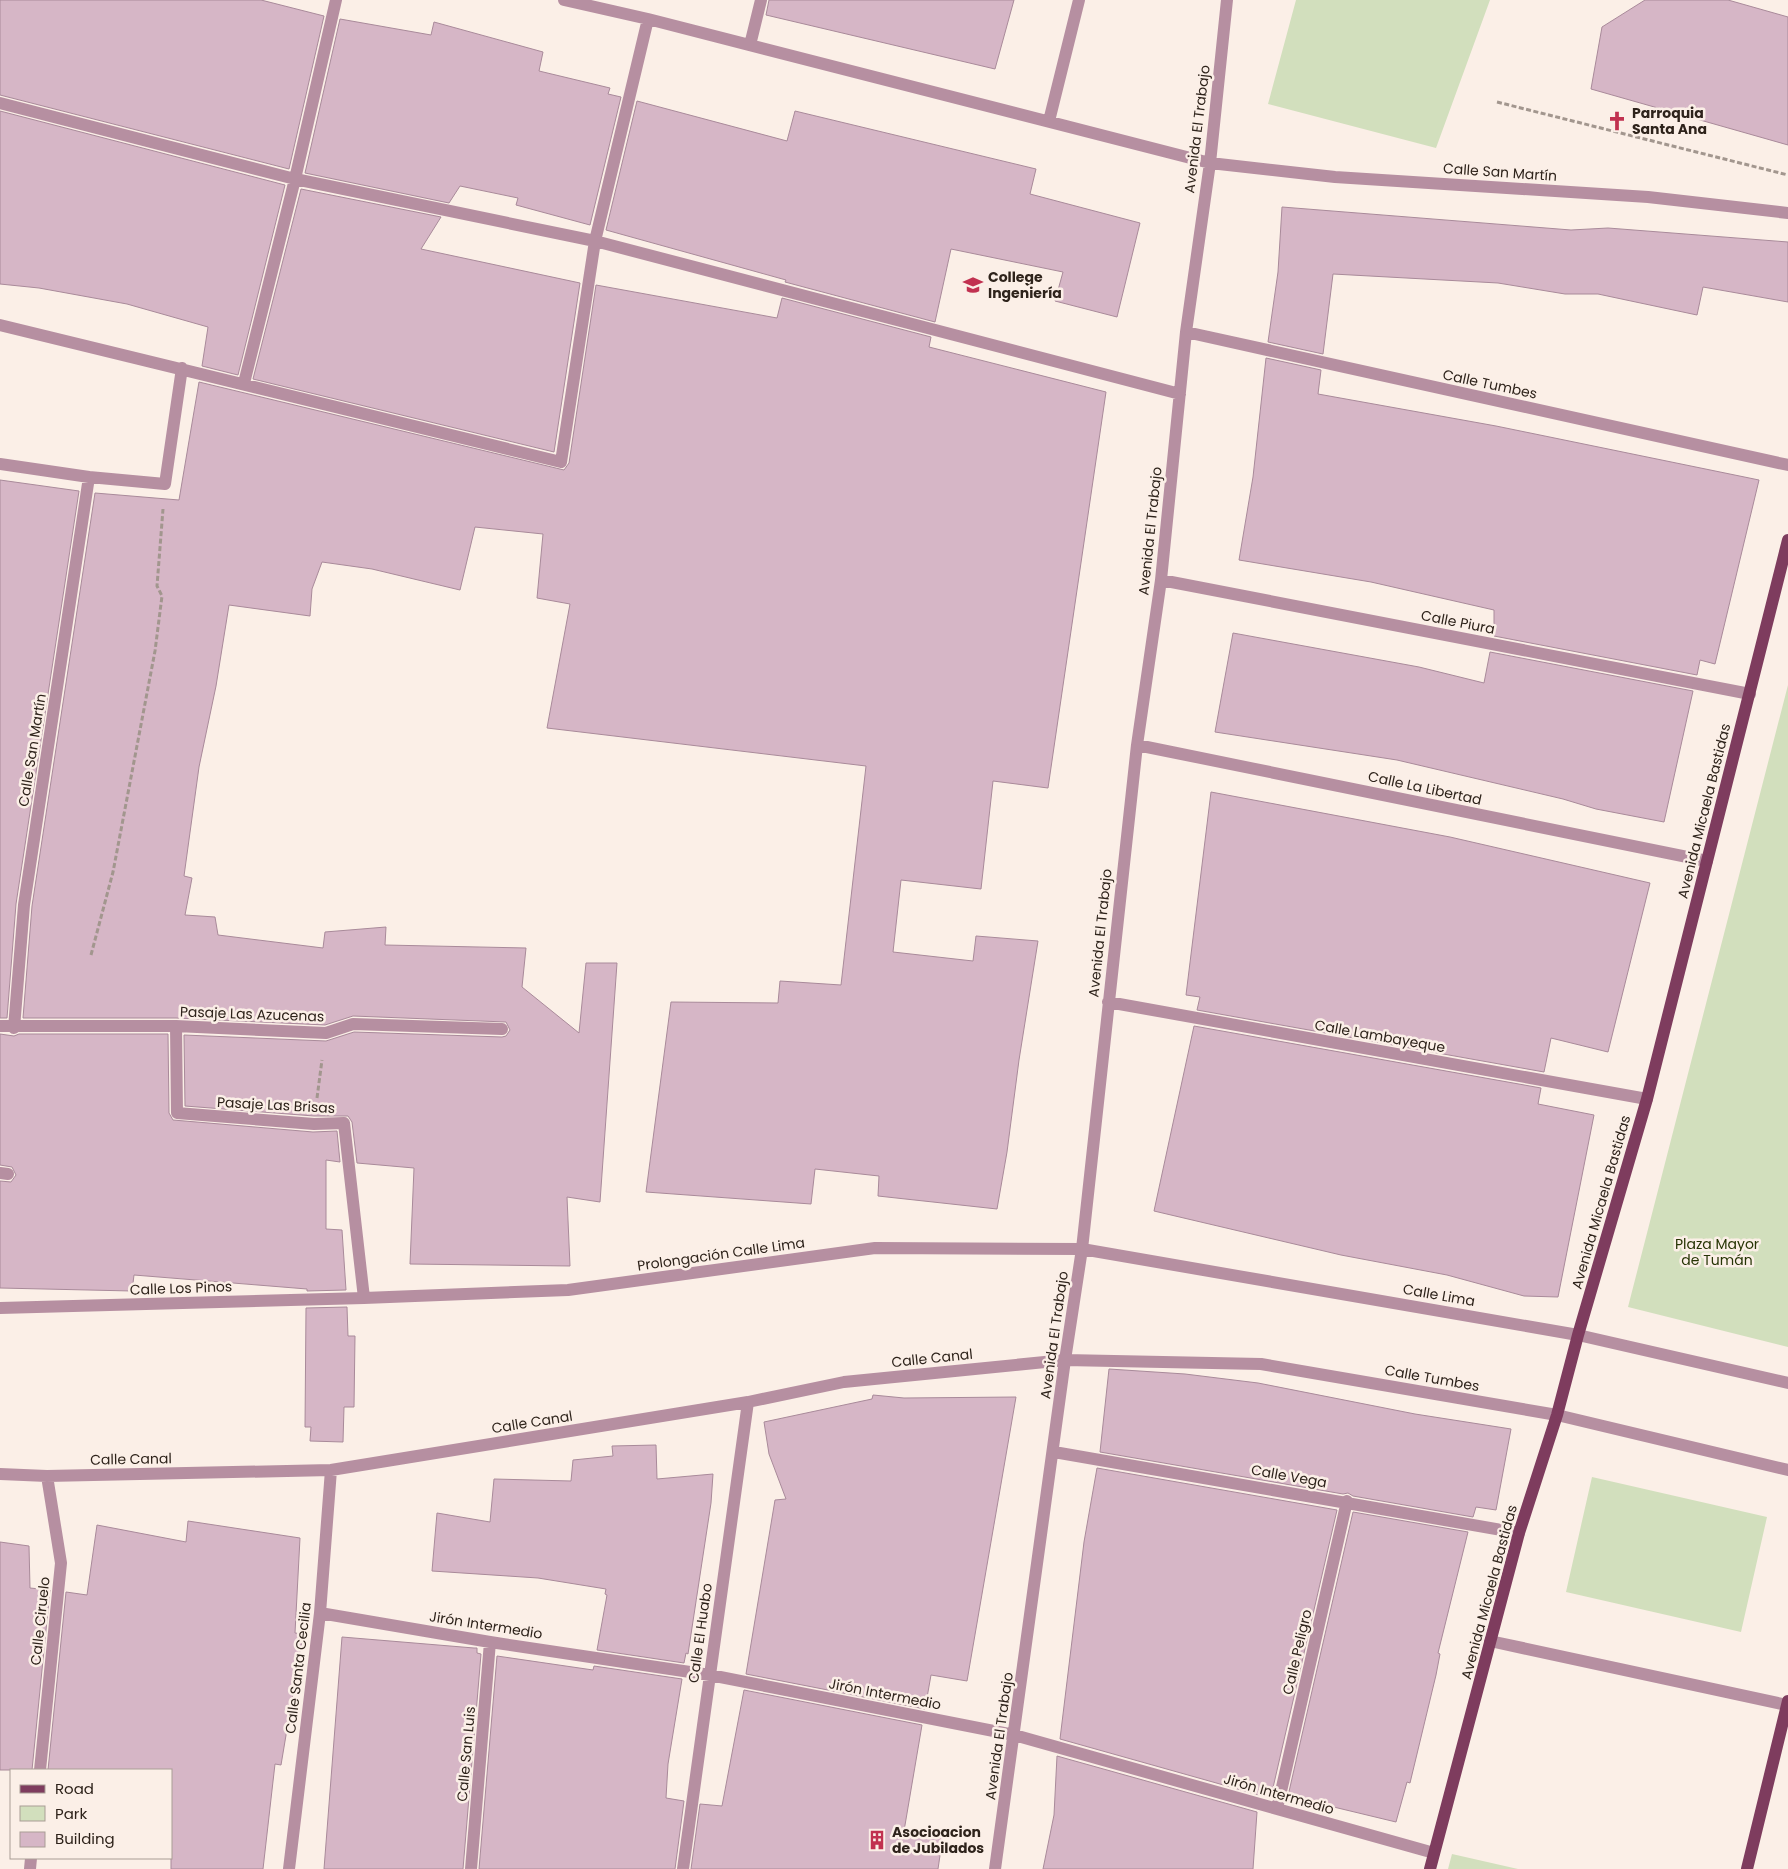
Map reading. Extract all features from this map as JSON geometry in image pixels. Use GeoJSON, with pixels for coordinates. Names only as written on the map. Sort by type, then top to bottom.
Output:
{"type":"FeatureCollection","features":[{"type":"Feature","properties":{"kind":"main road","name":"Avenida Micaela Bastidas"},"geometry":{"type":"LineString","coordinates":[[1430,1869],[1519,1533],[1557,1415],[1578,1334],[1647,1099],[1788,540]]}},
{"type":"Feature","properties":{"kind":"main road"},"geometry":{"type":"LineString","coordinates":[[1747,1869],[1787,1703]]}},
{"type":"Feature","properties":{"kind":"street"},"geometry":{"type":"LineString","coordinates":[[244,383],[295,179],[336,0]]}},
{"type":"Feature","properties":{"kind":"street","name":"Calle San Martín"},"geometry":{"type":"LineString","coordinates":[[564,0],[648,19],[1210,163],[1335,177],[1648,197],[1788,213]]}},
{"type":"Feature","properties":{"kind":"street"},"geometry":{"type":"LineString","coordinates":[[750,45],[761,0]]}},
{"type":"Feature","properties":{"kind":"street"},"geometry":{"type":"LineString","coordinates":[[1049,121],[1080,0]]}},
{"type":"Feature","properties":{"kind":"street","name":"Avenida El Trabajo"},"geometry":{"type":"LineString","coordinates":[[995,1869],[1082,1249],[1137,745],[1161,580],[1186,332],[1210,163],[1227,0]]}},
{"type":"Feature","properties":{"kind":"street"},"geometry":{"type":"LineString","coordinates":[[0,325],[244,383],[561,462],[595,241],[648,19]]}},
{"type":"Feature","properties":{"kind":"street"},"geometry":{"type":"LineString","coordinates":[[0,104],[295,179],[595,241],[1180,394]]}},
{"type":"Feature","properties":{"kind":"street","name":"Calle Tumbes"},"geometry":{"type":"LineString","coordinates":[[1186,332],[1788,465]]}},
{"type":"Feature","properties":{"kind":"street"},"geometry":{"type":"LineString","coordinates":[[0,464],[89,477],[165,484],[182,368]]}},
{"type":"Feature","properties":{"kind":"street","name":"Calle San Martín"},"geometry":{"type":"LineString","coordinates":[[14,1028],[24,905],[89,477]]}},
{"type":"Feature","properties":{"kind":"street","name":"Calle Piura"},"geometry":{"type":"LineString","coordinates":[[1161,580],[1750,694]]}},
{"type":"Feature","properties":{"kind":"street","name":"Calle La Libertad"},"geometry":{"type":"LineString","coordinates":[[1137,745],[1707,861]]}},
{"type":"Feature","properties":{"kind":"street","name":"Calle Lambayeque"},"geometry":{"type":"LineString","coordinates":[[1108,1002],[1647,1099]]}},
{"type":"Feature","properties":{"kind":"street","name":"Pasaje Las Azucenas"},"geometry":{"type":"LineString","coordinates":[[0,1026],[14,1028],[176,1026],[326,1033],[353,1024],[502,1029]]}},
{"type":"Feature","properties":{"kind":"street","name":"Pasaje Las Brisas"},"geometry":{"type":"LineString","coordinates":[[176,1026],[177,1113],[314,1124],[344,1123],[364,1298]]}},
{"type":"Feature","properties":{"kind":"street","name":"Prolongación Calle Lima"},"geometry":{"type":"LineString","coordinates":[[364,1298],[568,1290],[875,1248],[1082,1249]]}},
{"type":"Feature","properties":{"kind":"street","name":"Calle Lima"},"geometry":{"type":"LineString","coordinates":[[1082,1249],[1578,1334],[1788,1383]]}},
{"type":"Feature","properties":{"kind":"street","name":"Calle Los Pinos"},"geometry":{"type":"LineString","coordinates":[[0,1308],[364,1298]]}},
{"type":"Feature","properties":{"kind":"street","name":"Calle Tumbes"},"geometry":{"type":"LineString","coordinates":[[1065,1360],[1261,1364],[1557,1415],[1788,1470]]}},
{"type":"Feature","properties":{"kind":"street","name":"Calle Canal"},"geometry":{"type":"LineString","coordinates":[[0,1474],[47,1476],[331,1470],[748,1402],[844,1382],[1065,1360]]}},
{"type":"Feature","properties":{"kind":"street","name":"Calle El Huabo"},"geometry":{"type":"LineString","coordinates":[[683,1869],[748,1402]]}},
{"type":"Feature","properties":{"kind":"street","name":"Calle Vega"},"geometry":{"type":"LineString","coordinates":[[1054,1452],[1519,1533]]}},
{"type":"Feature","properties":{"kind":"street","name":"Calle Santa Cecilia"},"geometry":{"type":"LineString","coordinates":[[289,1869],[320,1613],[331,1470]]}},
{"type":"Feature","properties":{"kind":"street","name":"Calle Ciruelo"},"geometry":{"type":"LineString","coordinates":[[40,1769],[61,1563],[47,1476]]}},
{"type":"Feature","properties":{"kind":"street","name":"Calle Peligro"},"geometry":{"type":"LineString","coordinates":[[1277,1809],[1348,1502]]}},
{"type":"Feature","properties":{"kind":"street","name":"Jirón Intermedio"},"geometry":{"type":"LineString","coordinates":[[320,1613],[490,1642],[710,1675],[1014,1735],[1434,1853]]}},
{"type":"Feature","properties":{"kind":"street"},"geometry":{"type":"LineString","coordinates":[[1490,1641],[1787,1703]]}},
{"type":"Feature","properties":{"kind":"street","name":"Calle San Luis"},"geometry":{"type":"LineString","coordinates":[[471,1869],[490,1642]]}},
{"type":"Feature","properties":{"kind":"path"},"geometry":{"type":"LineString","coordinates":[[1497,102],[1788,175]]}},
{"type":"Feature","properties":{"kind":"path"},"geometry":{"type":"LineString","coordinates":[[91,956],[113,872],[155,651],[162,596],[157,586],[165,484]]}},
{"type":"Feature","properties":{"kind":"path"},"geometry":{"type":"LineString","coordinates":[[314,1124],[326,1033]]}},
{"type":"Feature","properties":{"kind":"green space"},"geometry":{"type":"Polygon","coordinates":[[[1296,0],[1490,0],[1436,148],[1268,104],[1296,0]]]}},
{"type":"Feature","properties":{"kind":"green space","name":"Plaza Mayor de Tumán"},"geometry":{"type":"Polygon","coordinates":[[[1788,685],[1788,1347],[1628,1307],[1788,685]]]}},
{"type":"Feature","properties":{"kind":"green space"},"geometry":{"type":"Polygon","coordinates":[[[1592,1477],[1767,1517],[1741,1632],[1566,1592],[1592,1477]]]}},
{"type":"Feature","properties":{"kind":"green space"},"geometry":{"type":"Polygon","coordinates":[[[1452,1854],[1518,1869],[1448,1869],[1452,1854]]]}},
{"type":"Feature","properties":{"kind":"building"},"geometry":{"type":"Polygon","coordinates":[[[0,0],[261,0],[324,16],[289,169],[0,95],[0,0]]]}},
{"type":"Feature","properties":{"kind":"building"},"geometry":{"type":"Polygon","coordinates":[[[769,0],[1014,0],[995,69],[766,15],[769,0]]]}},
{"type":"Feature","properties":{"kind":"building"},"geometry":{"type":"Polygon","coordinates":[[[1645,0],[1728,0],[1788,17],[1788,145],[1591,89],[1602,27],[1645,0]]]}},
{"type":"Feature","properties":{"kind":"building"},"geometry":{"type":"Polygon","coordinates":[[[340,19],[431,35],[434,22],[543,52],[539,71],[610,88],[608,94],[621,97],[590,225],[516,205],[518,198],[460,186],[449,203],[305,173],[340,19]]]}},
{"type":"Feature","properties":{"kind":"building"},"geometry":{"type":"Polygon","coordinates":[[[637,101],[787,141],[795,111],[1036,169],[1030,194],[1140,223],[1117,317],[1055,301],[1063,272],[951,249],[935,322],[785,282],[786,280],[606,230],[637,101]]]}},
{"type":"Feature","properties":{"kind":"building"},"geometry":{"type":"Polygon","coordinates":[[[0,111],[285,185],[238,375],[202,366],[208,327],[127,304],[39,288],[0,284],[0,111]]]}},
{"type":"Feature","properties":{"kind":"building"},"geometry":{"type":"Polygon","coordinates":[[[301,189],[441,217],[421,249],[580,283],[554,452],[253,379],[301,189]]]}},
{"type":"Feature","properties":{"kind":"building"},"geometry":{"type":"Polygon","coordinates":[[[1282,207],[1571,230],[1608,228],[1788,242],[1788,302],[1703,287],[1697,315],[1598,294],[1565,294],[1498,283],[1333,274],[1323,354],[1268,342],[1278,272],[1282,207]]]}},
{"type":"Feature","properties":{"kind":"building"},"geometry":{"type":"Polygon","coordinates":[[[596,285],[777,318],[782,298],[931,337],[929,347],[1106,392],[1048,788],[993,781],[981,889],[901,880],[893,952],[973,961],[976,936],[1038,941],[997,1209],[878,1196],[879,1176],[815,1169],[811,1204],[646,1192],[671,1002],[778,1003],[780,981],[841,985],[866,766],[547,728],[570,604],[537,598],[543,534],[475,527],[460,590],[372,569],[322,562],[312,589],[310,616],[229,605],[216,686],[199,767],[184,876],[192,878],[185,915],[215,917],[218,935],[323,948],[325,932],[386,927],[385,945],[526,948],[522,987],[579,1033],[586,963],[617,963],[600,1202],[567,1197],[570,1266],[410,1264],[414,1168],[357,1163],[352,1122],[348,1116],[314,1116],[185,1106],[184,1035],[326,1041],[354,1032],[502,1037],[506,1036],[510,1030],[506,1022],[353,1016],[325,1025],[176,1018],[23,1018],[32,906],[95,493],[179,500],[199,382],[564,470],[569,463],[596,285]]]}},
{"type":"Feature","properties":{"kind":"building"},"geometry":{"type":"Polygon","coordinates":[[[1266,358],[1321,370],[1318,394],[1496,426],[1759,480],[1715,664],[1700,660],[1697,675],[1494,636],[1494,610],[1371,582],[1239,560],[1253,477],[1266,358]]]}},
{"type":"Feature","properties":{"kind":"building"},"geometry":{"type":"Polygon","coordinates":[[[0,480],[79,491],[16,904],[7,1018],[0,1018],[0,480]]]}},
{"type":"Feature","properties":{"kind":"building"},"geometry":{"type":"Polygon","coordinates":[[[1233,633],[1419,667],[1484,683],[1490,652],[1693,691],[1664,822],[1596,809],[1563,799],[1397,760],[1215,732],[1233,633]]]}},
{"type":"Feature","properties":{"kind":"building"},"geometry":{"type":"Polygon","coordinates":[[[1211,792],[1450,837],[1650,883],[1608,1052],[1551,1038],[1544,1072],[1197,1010],[1200,997],[1186,995],[1211,792]]]}},
{"type":"Feature","properties":{"kind":"building"},"geometry":{"type":"Polygon","coordinates":[[[1194,1026],[1541,1088],[1538,1104],[1594,1115],[1558,1297],[1524,1296],[1447,1275],[1341,1255],[1154,1211],[1194,1026]]]}},
{"type":"Feature","properties":{"kind":"building"},"geometry":{"type":"Polygon","coordinates":[[[0,1034],[14,1036],[19,1034],[168,1034],[169,1113],[173,1120],[313,1132],[337,1131],[340,1162],[326,1160],[326,1229],[342,1230],[346,1290],[307,1291],[307,1289],[134,1275],[132,1291],[0,1288],[0,1181],[11,1182],[16,1175],[12,1167],[0,1165],[0,1034]]]}},
{"type":"Feature","properties":{"kind":"building"},"geometry":{"type":"Polygon","coordinates":[[[347,1307],[348,1336],[355,1336],[354,1407],[344,1407],[343,1442],[310,1441],[311,1427],[305,1427],[306,1308],[347,1307]]]}},
{"type":"Feature","properties":{"kind":"building"},"geometry":{"type":"Polygon","coordinates":[[[1109,1369],[1185,1374],[1258,1383],[1415,1414],[1511,1429],[1496,1510],[1476,1507],[1473,1517],[1353,1496],[1348,1493],[1343,1494],[1100,1452],[1109,1369]]]}},
{"type":"Feature","properties":{"kind":"building"},"geometry":{"type":"Polygon","coordinates":[[[873,1395],[904,1398],[1016,1397],[967,1681],[931,1675],[925,1709],[746,1674],[775,1500],[786,1499],[769,1454],[764,1422],[872,1399],[873,1395]]]}},
{"type":"Feature","properties":{"kind":"building"},"geometry":{"type":"Polygon","coordinates":[[[656,1445],[657,1479],[713,1474],[711,1503],[688,1654],[686,1653],[684,1663],[597,1650],[607,1595],[605,1594],[606,1589],[538,1578],[432,1571],[437,1513],[490,1522],[494,1479],[571,1481],[573,1460],[613,1456],[612,1446],[656,1445]]]}},
{"type":"Feature","properties":{"kind":"building"},"geometry":{"type":"Polygon","coordinates":[[[1097,1468],[1337,1510],[1272,1792],[1259,1789],[1259,1795],[1060,1739],[1084,1542],[1097,1468]]]}},
{"type":"Feature","properties":{"kind":"building"},"geometry":{"type":"Polygon","coordinates":[[[1353,1512],[1468,1532],[1438,1653],[1440,1654],[1436,1675],[1410,1783],[1407,1782],[1396,1822],[1288,1796],[1353,1512]]]}},
{"type":"Feature","properties":{"kind":"building"},"geometry":{"type":"Polygon","coordinates":[[[188,1521],[300,1538],[295,1633],[303,1634],[281,1765],[275,1764],[263,1869],[171,1869],[172,1769],[48,1769],[66,1592],[87,1595],[97,1525],[186,1542],[188,1521]]]}},
{"type":"Feature","properties":{"kind":"building"},"geometry":{"type":"Polygon","coordinates":[[[0,1542],[29,1546],[30,1588],[50,1590],[32,1769],[0,1770],[0,1542]]]}},
{"type":"Feature","properties":{"kind":"building"},"geometry":{"type":"Polygon","coordinates":[[[342,1637],[477,1648],[477,1653],[481,1654],[463,1869],[324,1869],[342,1637]]]}},
{"type":"Feature","properties":{"kind":"building"},"geometry":{"type":"Polygon","coordinates":[[[497,1656],[593,1670],[594,1666],[682,1679],[668,1764],[666,1798],[684,1801],[675,1869],[479,1869],[497,1656]]]}},
{"type":"Feature","properties":{"kind":"building"},"geometry":{"type":"Polygon","coordinates":[[[744,1690],[922,1725],[904,1831],[943,1835],[938,1869],[691,1869],[700,1804],[722,1806],[744,1690]]]}},
{"type":"Feature","properties":{"kind":"building"},"geometry":{"type":"Polygon","coordinates":[[[1057,1756],[1257,1812],[1253,1869],[1043,1869],[1054,1815],[1057,1756]]]}},
{"type":"Feature","properties":{"kind":"place","name":"Parroquia Santa Ana"},"geometry":{"type":"Point","coordinates":[1617,121]}},
{"type":"Feature","properties":{"kind":"place","name":"College Ingeniería"},"geometry":{"type":"Point","coordinates":[973,285]}},
{"type":"Feature","properties":{"kind":"place","name":"Asocioacion de Jubilados"},"geometry":{"type":"Point","coordinates":[877,1840]}}]}
